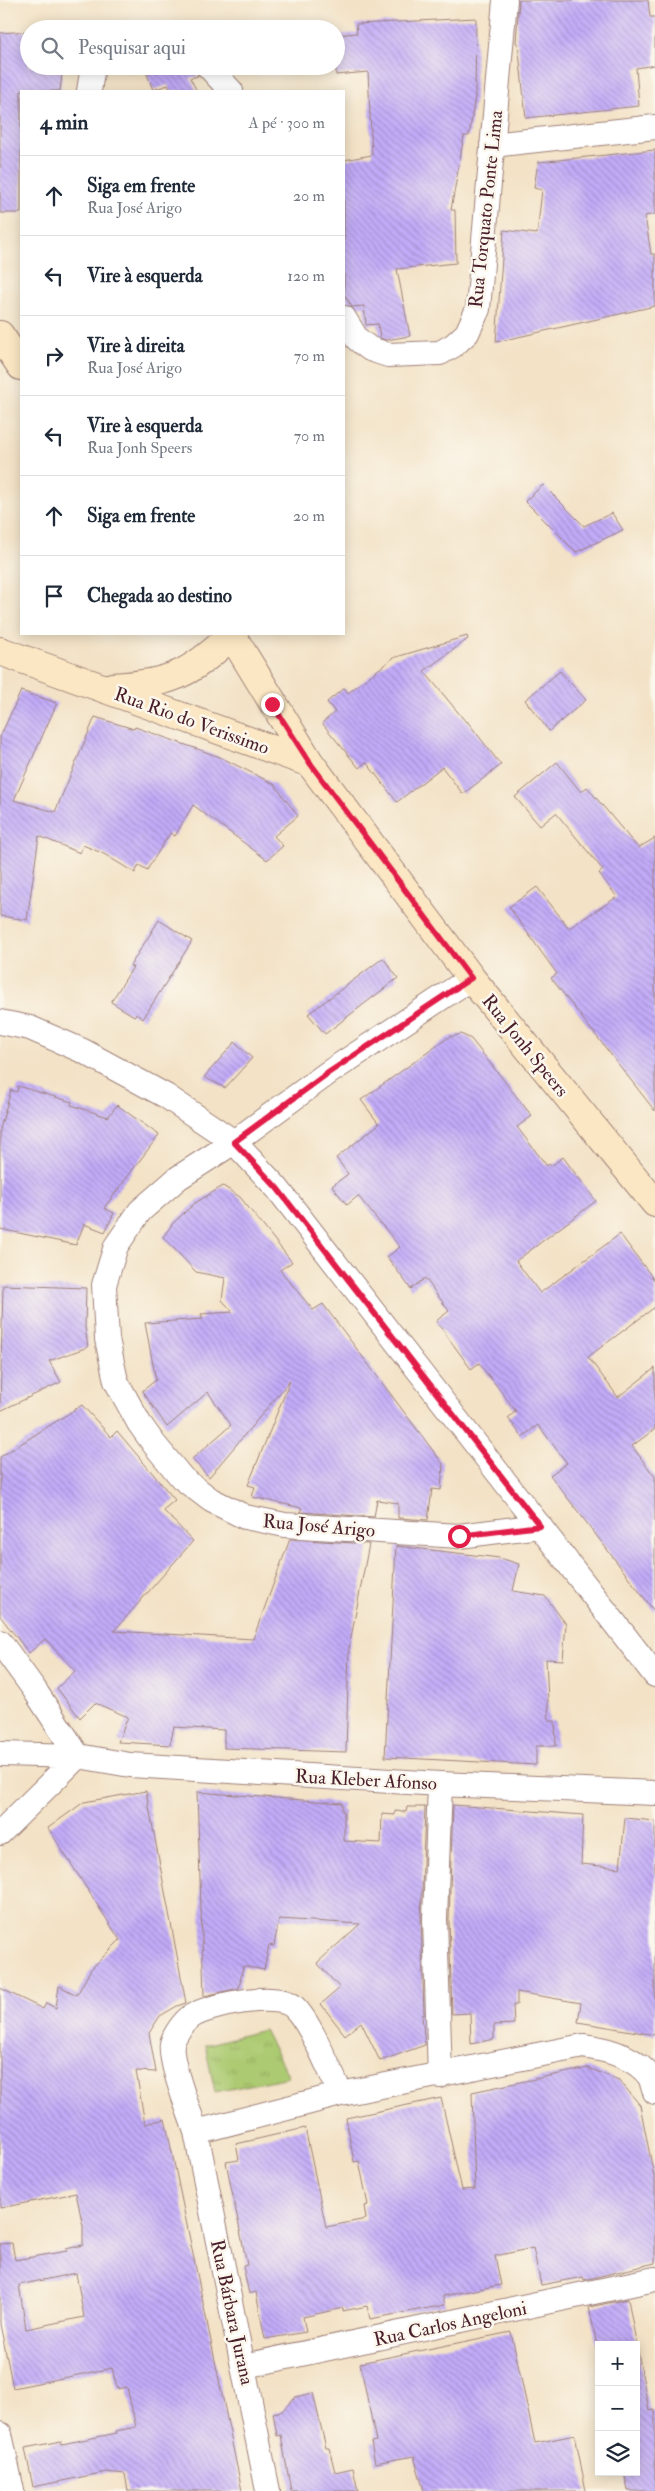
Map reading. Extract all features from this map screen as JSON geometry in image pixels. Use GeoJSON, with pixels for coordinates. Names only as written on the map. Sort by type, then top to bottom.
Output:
{"type":"FeatureCollection","features":[{"type":"Feature","properties":{"kind":"main road"},"geometry":{"type":"LineString","coordinates":[[0,335],[20,364]]}},
{"type":"Feature","properties":{"kind":"main road","name":"Rua Rio do Verissimo"},"geometry":{"type":"LineString","coordinates":[[103,688],[145,685],[178,677],[209,656],[231,635]]}},
{"type":"Feature","properties":{"kind":"main road","name":"Rua Jonh Speers"},"geometry":{"type":"LineString","coordinates":[[233,635],[272,704],[310,763],[471,978],[655,1203]]}},
{"type":"Feature","properties":{"kind":"main road","name":"Rua Rio do Verissimo"},"geometry":{"type":"LineString","coordinates":[[0,652],[310,763]]}},
{"type":"Feature","properties":{"kind":"street","name":"Rua Torquato Ponte Lima"},"geometry":{"type":"LineString","coordinates":[[345,320],[357,339],[370,349],[388,355],[440,353],[454,345],[467,333],[478,309],[505,0]]}},
{"type":"Feature","properties":{"kind":"street"},"geometry":{"type":"LineString","coordinates":[[89,90],[92,75]]}},
{"type":"Feature","properties":{"kind":"street"},"geometry":{"type":"LineString","coordinates":[[216,75],[230,90]]}},
{"type":"Feature","properties":{"kind":"street"},"geometry":{"type":"LineString","coordinates":[[492,145],[655,128]]}},
{"type":"Feature","properties":{"kind":"street","name":"Rua José Arigo"},"geometry":{"type":"LineString","coordinates":[[471,978],[328,1073],[234,1142],[178,1178],[140,1211],[116,1246],[104,1285],[107,1339],[116,1381],[139,1423],[154,1444],[182,1478],[211,1500],[246,1517],[285,1525],[459,1536],[540,1526]]}},
{"type":"Feature","properties":{"kind":"street"},"geometry":{"type":"LineString","coordinates":[[0,1022],[30,1028],[83,1051],[166,1096],[234,1142],[277,1188],[655,1674]]}},
{"type":"Feature","properties":{"kind":"street"},"geometry":{"type":"LineString","coordinates":[[0,1642],[34,1689],[78,1756],[0,1833]]}},
{"type":"Feature","properties":{"kind":"street","name":"Rua Kleber Afonso"},"geometry":{"type":"LineString","coordinates":[[0,1754],[78,1756],[130,1766],[440,1784],[655,1793]]}},
{"type":"Feature","properties":{"kind":"street"},"geometry":{"type":"LineString","coordinates":[[440,1784],[435,1919],[440,2076]]}},
{"type":"Feature","properties":{"kind":"street","name":"Rua Bárbara Jurana"},"geometry":{"type":"LineString","coordinates":[[268,2491],[196,2132],[176,2072],[172,2045],[190,2017],[206,2010],[265,1998],[281,1999],[294,2007],[316,2041],[341,2094]]}},
{"type":"Feature","properties":{"kind":"street"},"geometry":{"type":"LineString","coordinates":[[196,2132],[341,2094],[440,2076],[583,2046],[610,2050],[632,2061],[650,2077],[655,2092]]}},
{"type":"Feature","properties":{"kind":"street","name":"Rua Carlos Angeloni"},"geometry":{"type":"LineString","coordinates":[[244,2366],[655,2279]]}},
{"type":"Feature","properties":{"kind":"street"},"geometry":{"type":"LineString","coordinates":[[0,2434],[12,2491]]}},
{"type":"Feature","properties":{"kind":"green space"},"geometry":{"type":"Polygon","coordinates":[[[264,2030],[289,2077],[215,2092],[205,2045],[264,2030]]]}},
{"type":"Feature","properties":{"kind":"building"},"geometry":{"type":"Polygon","coordinates":[[[519,0],[648,0],[650,17],[655,17],[655,65],[636,68],[639,106],[526,118],[518,43],[516,43],[519,0]]]}},
{"type":"Feature","properties":{"kind":"building"},"geometry":{"type":"Polygon","coordinates":[[[476,18],[475,96],[469,136],[464,136],[451,210],[455,210],[456,263],[397,269],[410,336],[386,340],[380,338],[378,324],[366,325],[364,306],[352,307],[345,296],[345,160],[372,155],[368,72],[345,74],[345,34],[357,33],[356,24],[476,18]]]}},
{"type":"Feature","properties":{"kind":"building"},"geometry":{"type":"Polygon","coordinates":[[[20,32],[20,75],[62,75],[60,90],[20,90],[20,213],[0,213],[0,33],[20,32]]]}},
{"type":"Feature","properties":{"kind":"building"},"geometry":{"type":"Polygon","coordinates":[[[147,75],[198,75],[190,78],[196,90],[170,90],[168,85],[153,90],[147,75]]]}},
{"type":"Feature","properties":{"kind":"building"},"geometry":{"type":"Polygon","coordinates":[[[655,150],[655,214],[645,216],[651,254],[655,254],[655,306],[496,342],[504,230],[537,234],[542,190],[534,188],[538,162],[655,150]]]}},
{"type":"Feature","properties":{"kind":"building"},"geometry":{"type":"Polygon","coordinates":[[[543,485],[584,526],[612,513],[623,530],[576,552],[525,501],[543,485]]]}},
{"type":"Feature","properties":{"kind":"building"},"geometry":{"type":"Polygon","coordinates":[[[467,636],[468,639],[424,671],[467,721],[501,765],[463,794],[442,767],[397,802],[366,762],[359,768],[322,723],[335,712],[327,702],[344,688],[348,693],[393,658],[467,636]]]}},
{"type":"Feature","properties":{"kind":"building"},"geometry":{"type":"Polygon","coordinates":[[[560,671],[586,700],[549,731],[525,700],[560,671]]]}},
{"type":"Feature","properties":{"kind":"building"},"geometry":{"type":"Polygon","coordinates":[[[21,691],[57,703],[14,800],[55,812],[95,717],[134,729],[135,727],[220,757],[274,784],[298,816],[274,836],[283,846],[267,860],[193,805],[175,836],[170,833],[147,870],[139,865],[135,873],[104,854],[83,845],[80,853],[39,836],[27,920],[0,916],[0,737],[21,691]]]}},
{"type":"Feature","properties":{"kind":"building"},"geometry":{"type":"Polygon","coordinates":[[[557,762],[581,792],[587,787],[638,848],[655,838],[655,1111],[551,978],[557,974],[509,907],[537,887],[569,928],[617,897],[599,873],[603,870],[556,813],[540,826],[515,797],[557,762]]]}},
{"type":"Feature","properties":{"kind":"building"},"geometry":{"type":"Polygon","coordinates":[[[159,920],[192,941],[143,1019],[136,1014],[134,1016],[111,1002],[133,967],[130,966],[159,920]]]}},
{"type":"Feature","properties":{"kind":"building"},"geometry":{"type":"Polygon","coordinates":[[[383,958],[398,978],[325,1034],[308,1014],[383,958]]]}},
{"type":"Feature","properties":{"kind":"building"},"geometry":{"type":"Polygon","coordinates":[[[461,1034],[471,1039],[532,1116],[517,1127],[547,1166],[549,1164],[551,1166],[563,1157],[596,1201],[516,1261],[540,1293],[620,1234],[655,1281],[655,1307],[588,1357],[618,1397],[655,1368],[655,1429],[632,1446],[655,1477],[655,1612],[550,1475],[567,1463],[538,1425],[522,1437],[508,1418],[516,1411],[479,1363],[471,1369],[436,1321],[449,1311],[425,1278],[411,1289],[387,1257],[400,1247],[358,1196],[347,1205],[332,1186],[348,1174],[336,1158],[379,1124],[361,1100],[449,1037],[461,1034]]]}},
{"type":"Feature","properties":{"kind":"building"},"geometry":{"type":"Polygon","coordinates":[[[235,1042],[252,1058],[225,1088],[204,1077],[235,1042]]]}},
{"type":"Feature","properties":{"kind":"building"},"geometry":{"type":"Polygon","coordinates":[[[18,1086],[72,1102],[71,1105],[108,1117],[117,1105],[159,1135],[104,1208],[114,1213],[105,1232],[84,1224],[76,1245],[0,1229],[0,1129],[11,1090],[17,1092],[18,1086]]]}},
{"type":"Feature","properties":{"kind":"building"},"geometry":{"type":"Polygon","coordinates":[[[223,1186],[240,1197],[292,1262],[280,1270],[313,1310],[323,1304],[443,1464],[441,1490],[432,1489],[428,1520],[398,1518],[398,1503],[377,1500],[374,1517],[300,1512],[302,1508],[252,1497],[255,1487],[248,1485],[290,1381],[209,1477],[192,1459],[231,1425],[208,1392],[167,1427],[142,1391],[156,1380],[145,1323],[203,1319],[201,1314],[233,1312],[222,1300],[225,1278],[196,1272],[163,1237],[173,1223],[195,1203],[223,1186]]]}},
{"type":"Feature","properties":{"kind":"building"},"geometry":{"type":"Polygon","coordinates":[[[3,1285],[86,1288],[85,1327],[88,1347],[49,1361],[61,1382],[0,1411],[3,1285]]]}},
{"type":"Feature","properties":{"kind":"building"},"geometry":{"type":"Polygon","coordinates":[[[82,1405],[111,1437],[117,1431],[175,1500],[163,1510],[193,1541],[114,1631],[253,1639],[290,1539],[369,1544],[349,1648],[346,1752],[224,1748],[224,1730],[174,1727],[170,1745],[118,1742],[128,1717],[95,1703],[80,1718],[57,1688],[75,1671],[45,1639],[29,1653],[0,1616],[0,1457],[82,1405]]]}},
{"type":"Feature","properties":{"kind":"building"},"geometry":{"type":"Polygon","coordinates":[[[396,1546],[500,1558],[519,1564],[513,1591],[545,1596],[566,1624],[563,1660],[546,1659],[549,1721],[555,1721],[556,1746],[536,1746],[536,1765],[385,1757],[396,1546]]]}},
{"type":"Feature","properties":{"kind":"building"},"geometry":{"type":"Polygon","coordinates":[[[146,1791],[186,2003],[160,2016],[149,2033],[156,2072],[136,2071],[145,2124],[165,2119],[242,2491],[128,2491],[125,2474],[106,2472],[33,2487],[25,2448],[61,2441],[62,2444],[117,2433],[116,2431],[136,2427],[127,2387],[117,2389],[112,2368],[13,2388],[0,2324],[0,2244],[12,2243],[15,2260],[67,2251],[66,2249],[83,2245],[83,2226],[76,2193],[0,2208],[0,1988],[43,2009],[46,2003],[56,2008],[59,1986],[77,1995],[91,1969],[120,1940],[48,1828],[84,1802],[146,1791]],[[76,2273],[19,2285],[26,2329],[84,2317],[76,2273]]]}},
{"type":"Feature","properties":{"kind":"building"},"geometry":{"type":"Polygon","coordinates":[[[197,1792],[342,1803],[342,1811],[344,1811],[344,1841],[381,1843],[382,1814],[395,1815],[395,1811],[406,1812],[407,1807],[425,1807],[421,1919],[424,2015],[422,2015],[425,2045],[380,2061],[361,2022],[345,2035],[321,2004],[340,1988],[317,1963],[360,1924],[279,1919],[274,1946],[269,1945],[264,1970],[243,1966],[239,1988],[204,1996],[197,1792]]]}},
{"type":"Feature","properties":{"kind":"building"},"geometry":{"type":"Polygon","coordinates":[[[453,1805],[583,1815],[581,1864],[620,1868],[625,1818],[655,1821],[655,2035],[578,2022],[581,2003],[517,1992],[517,2005],[513,2005],[514,2024],[494,2025],[494,2039],[471,2044],[470,2013],[452,2014],[449,1919],[453,1805]]]}},
{"type":"Feature","properties":{"kind":"building"},"geometry":{"type":"Polygon","coordinates":[[[588,2068],[619,2080],[640,2105],[655,2181],[655,2263],[584,2280],[583,2277],[541,2285],[533,2248],[495,2256],[501,2285],[443,2296],[445,2305],[370,2319],[367,2306],[343,2311],[343,2308],[303,2317],[306,2332],[265,2339],[256,2292],[249,2294],[243,2266],[247,2265],[226,2162],[239,2160],[236,2144],[305,2128],[326,2227],[366,2219],[364,2206],[368,2205],[359,2161],[354,2162],[346,2118],[441,2098],[462,2190],[475,2189],[472,2092],[588,2068]]]}},
{"type":"Feature","properties":{"kind":"building"},"geometry":{"type":"Polygon","coordinates":[[[628,2299],[636,2341],[596,2341],[589,2307],[628,2299]]]}},
{"type":"Feature","properties":{"kind":"building"},"geometry":{"type":"Polygon","coordinates":[[[511,2332],[535,2443],[575,2435],[586,2491],[424,2491],[414,2456],[375,2463],[371,2442],[376,2441],[360,2363],[511,2332]]]}},
{"type":"Feature","properties":{"kind":"building"},"geometry":{"type":"Polygon","coordinates":[[[640,2363],[649,2411],[655,2410],[655,2491],[628,2491],[625,2476],[640,2476],[640,2363]]]}},
{"type":"Feature","properties":{"kind":"building"},"geometry":{"type":"Polygon","coordinates":[[[313,2393],[326,2448],[329,2448],[335,2472],[353,2468],[358,2491],[291,2491],[281,2435],[277,2436],[273,2413],[282,2411],[295,2397],[313,2393]]]}},
{"type":"Feature","properties":{"kind":"route"},"geometry":{"type":"LineString","coordinates":[[272,704],[310,763],[471,978],[328,1073],[234,1142],[277,1188],[540,1526],[459,1536]]}}]}
